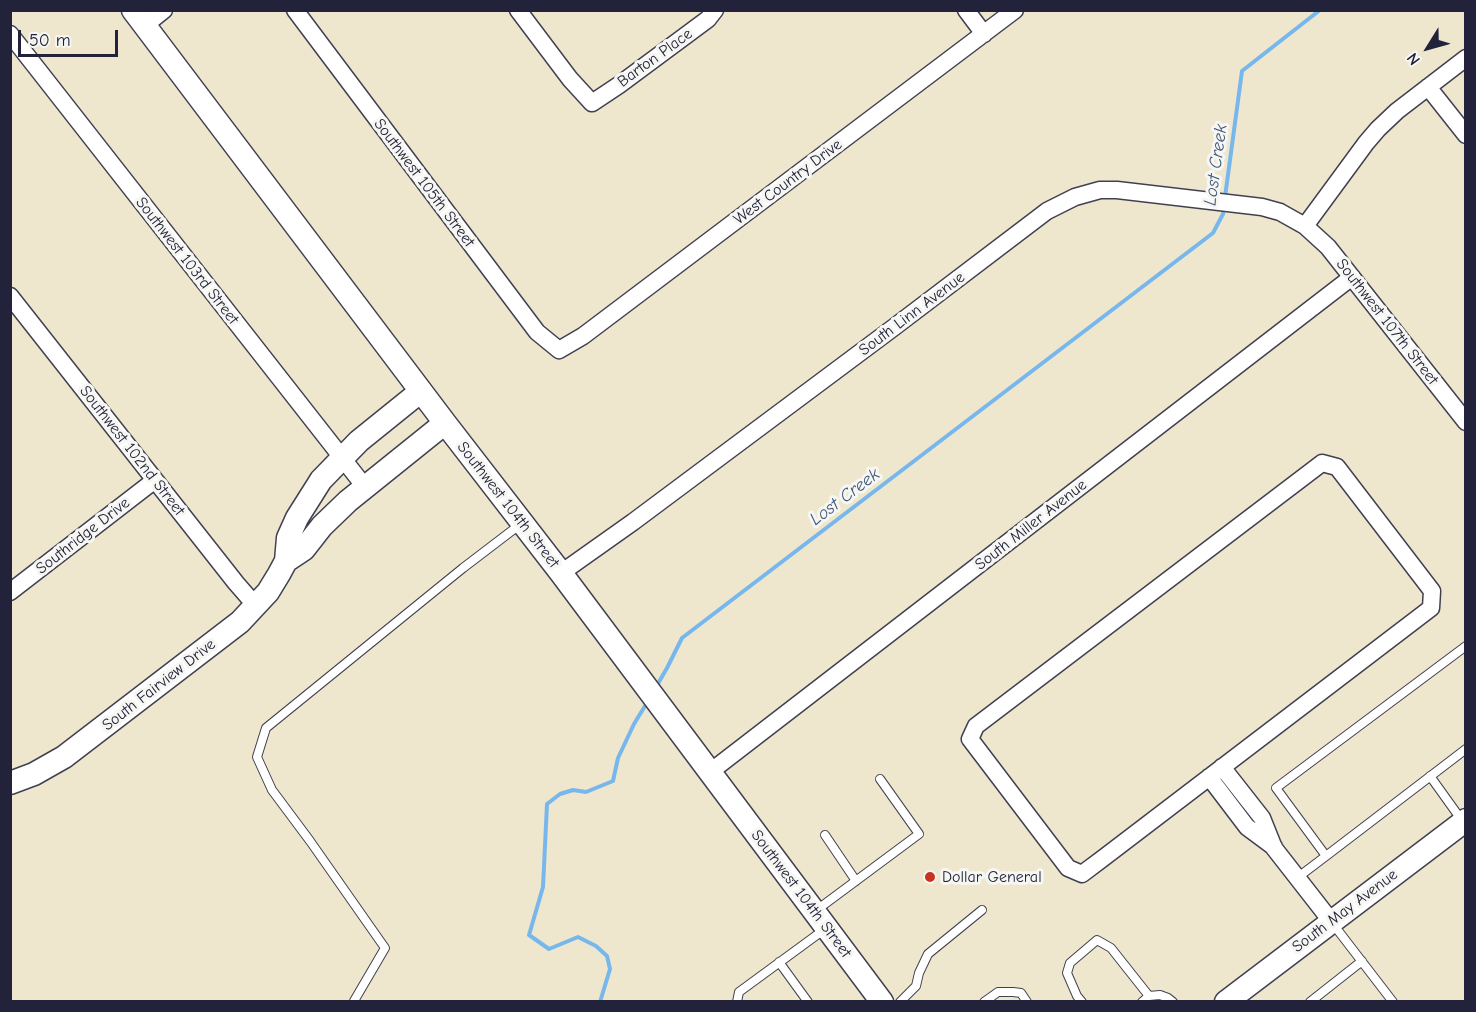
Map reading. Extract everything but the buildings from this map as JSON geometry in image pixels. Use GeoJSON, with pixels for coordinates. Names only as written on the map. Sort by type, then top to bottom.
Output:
{"type":"FeatureCollection","features":[{"type":"Feature","properties":{"kind":"main road","name":"Southwest 104th Street"},"geometry":{"type":"LineString","coordinates":[[139,18],[561,573],[882,1002]]}},
{"type":"Feature","properties":{"kind":"main road","name":"South Fairview Drive"},"geometry":{"type":"LineString","coordinates":[[10,783],[43,769],[82,744],[240,622],[268,592],[286,561],[288,538],[297,518],[321,480],[359,441],[421,391]]}},
{"type":"Feature","properties":{"kind":"main road","name":"South Fairview Drive"},"geometry":{"type":"LineString","coordinates":[[286,561],[304,549],[322,526],[365,487],[445,423]]}},
{"type":"Feature","properties":{"kind":"main road","name":"South May Avenue"},"geometry":{"type":"LineString","coordinates":[[1226,1002],[1465,821]]}},
{"type":"Feature","properties":{"kind":"street"},"geometry":{"type":"LineString","coordinates":[[139,18],[164,10]]}},
{"type":"Feature","properties":{"kind":"street","name":"Southwest 105th Street"},"geometry":{"type":"LineString","coordinates":[[295,10],[537,332],[559,350]]}},
{"type":"Feature","properties":{"kind":"street","name":"Barton Place"},"geometry":{"type":"LineString","coordinates":[[518,10],[570,79],[592,103],[708,19],[715,10]]}},
{"type":"Feature","properties":{"kind":"street"},"geometry":{"type":"LineString","coordinates":[[966,10],[984,34]]}},
{"type":"Feature","properties":{"kind":"street","name":"West Country Drive"},"geometry":{"type":"LineString","coordinates":[[559,350],[602,322],[1015,10]]}},
{"type":"Feature","properties":{"kind":"street","name":"Southwest 103rd Street"},"geometry":{"type":"LineString","coordinates":[[10,34],[365,487]]}},
{"type":"Feature","properties":{"kind":"street"},"geometry":{"type":"LineString","coordinates":[[1305,225],[1378,129],[1397,111],[1466,58]]}},
{"type":"Feature","properties":{"kind":"street"},"geometry":{"type":"LineString","coordinates":[[1428,87],[1466,135]]}},
{"type":"Feature","properties":{"kind":"street","name":"South Linn Avenue"},"geometry":{"type":"LineString","coordinates":[[561,573],[633,522],[1047,211],[1074,197],[1100,190],[1117,190],[1262,207],[1280,212],[1305,225]]}},
{"type":"Feature","properties":{"kind":"street","name":"Southwest 107th Street"},"geometry":{"type":"LineString","coordinates":[[1305,225],[1328,247],[1466,422]]}},
{"type":"Feature","properties":{"kind":"street","name":"South Miller Avenue"},"geometry":{"type":"LineString","coordinates":[[710,772],[1352,277]]}},
{"type":"Feature","properties":{"kind":"street","name":"Southwest 102nd Street"},"geometry":{"type":"LineString","coordinates":[[10,296],[256,606]]}},
{"type":"Feature","properties":{"kind":"street"},"geometry":{"type":"LineString","coordinates":[[1322,463],[1337,467],[1432,591],[1431,608],[1216,772],[1082,874],[1068,868],[970,739],[976,726],[1322,463]]}},
{"type":"Feature","properties":{"kind":"street","name":"Southridge Drive"},"geometry":{"type":"LineString","coordinates":[[10,592],[155,480]]}},
{"type":"Feature","properties":{"kind":"street"},"geometry":{"type":"LineString","coordinates":[[1216,772],[1262,818],[1274,848],[1331,921]]}},
{"type":"Feature","properties":{"kind":"lane"},"geometry":{"type":"LineString","coordinates":[[354,1001],[385,948],[310,840],[272,790],[256,757],[266,728],[522,523]]}},
{"type":"Feature","properties":{"kind":"lane"},"geometry":{"type":"LineString","coordinates":[[1326,856],[1276,788],[1466,646]]}},
{"type":"Feature","properties":{"kind":"lane"},"geometry":{"type":"LineString","coordinates":[[1297,878],[1466,749]]}},
{"type":"Feature","properties":{"kind":"lane"},"geometry":{"type":"LineString","coordinates":[[1430,776],[1465,821]]}},
{"type":"Feature","properties":{"kind":"lane"},"geometry":{"type":"LineString","coordinates":[[737,1002],[739,992],[779,962],[856,881],[919,834],[880,779]]}},
{"type":"Feature","properties":{"kind":"lane"},"geometry":{"type":"LineString","coordinates":[[825,835],[856,881]]}},
{"type":"Feature","properties":{"kind":"lane"},"geometry":{"type":"LineString","coordinates":[[900,1002],[916,986],[928,954],[982,910]]}},
{"type":"Feature","properties":{"kind":"lane"},"geometry":{"type":"LineString","coordinates":[[1331,921],[1393,1002]]}},
{"type":"Feature","properties":{"kind":"lane"},"geometry":{"type":"LineString","coordinates":[[1082,1002],[1067,973],[1070,963],[1097,940],[1111,948],[1146,999],[1160,995],[1173,1002]]}},
{"type":"Feature","properties":{"kind":"lane"},"geometry":{"type":"LineString","coordinates":[[1310,1002],[1362,961]]}},
{"type":"Feature","properties":{"kind":"lane"},"geometry":{"type":"LineString","coordinates":[[779,962],[808,1002]]}},
{"type":"Feature","properties":{"kind":"lane"},"geometry":{"type":"LineString","coordinates":[[984,1002],[998,992],[1013,992],[1021,993],[1027,1002]]}},
{"type":"Feature","properties":{"kind":"waterway","name":"Lost Creek"},"geometry":{"type":"LineString","coordinates":[[1225,197],[1242,71],[1320,10]]}},
{"type":"Feature","properties":{"kind":"waterway","name":"Lost Creek"},"geometry":{"type":"LineString","coordinates":[[656,687],[682,638],[1213,233],[1223,214],[1224,207]]}},
{"type":"Feature","properties":{"kind":"waterway","name":"Lost Creek"},"geometry":{"type":"LineString","coordinates":[[600,1002],[610,969],[607,956],[596,946],[578,937],[549,949],[529,935],[543,887],[547,804],[560,794],[573,790],[586,792],[613,781],[618,758],[648,701]]}},
{"type":"Feature","properties":{"kind":"place","name":"Dollar General"},"geometry":{"type":"Point","coordinates":[930,877]}}]}
